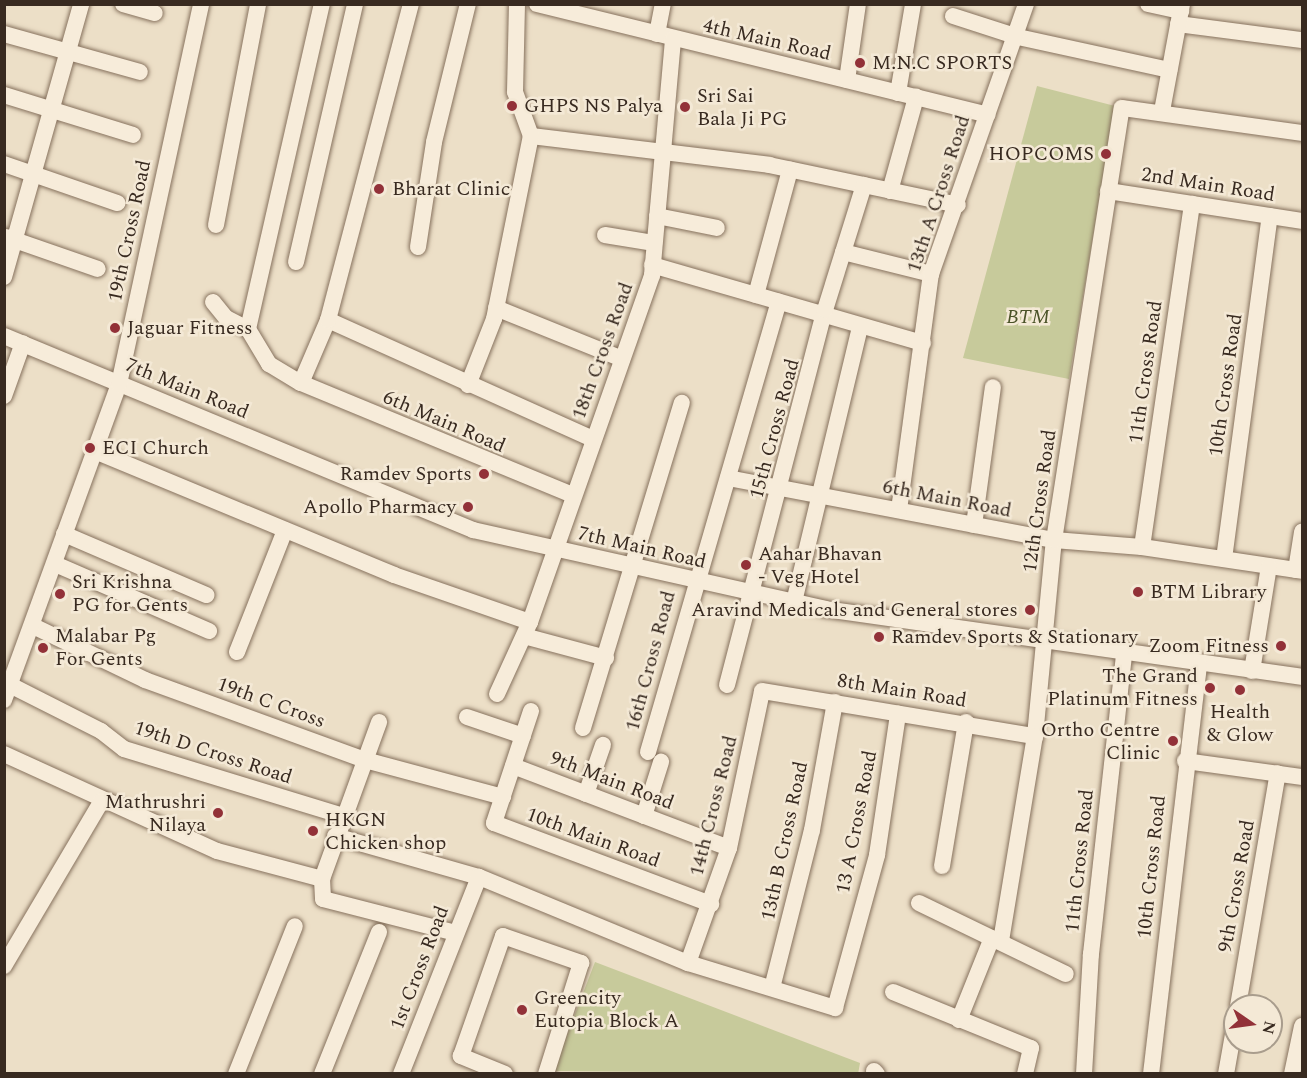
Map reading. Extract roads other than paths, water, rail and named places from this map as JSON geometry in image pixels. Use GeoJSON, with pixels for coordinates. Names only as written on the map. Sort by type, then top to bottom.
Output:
{"type":"FeatureCollection","features":[{"type":"Feature","properties":{"kind":"street"},"geometry":{"type":"LineString","coordinates":[[4,277],[9,238],[35,175],[51,111],[70,54],[81,4]]}},
{"type":"Feature","properties":{"kind":"street"},"geometry":{"type":"LineString","coordinates":[[123,4],[155,13]]}},
{"type":"Feature","properties":{"kind":"street","name":"19th Cross Road"},"geometry":{"type":"LineString","coordinates":[[8,693],[11,665],[33,626],[119,384],[201,4]]}},
{"type":"Feature","properties":{"kind":"street"},"geometry":{"type":"LineString","coordinates":[[216,225],[258,4]]}},
{"type":"Feature","properties":{"kind":"street"},"geometry":{"type":"LineString","coordinates":[[213,302],[226,318],[248,328],[322,4]]}},
{"type":"Feature","properties":{"kind":"street"},"geometry":{"type":"LineString","coordinates":[[296,262],[355,4]]}},
{"type":"Feature","properties":{"kind":"street"},"geometry":{"type":"LineString","coordinates":[[301,383],[328,320],[411,4]]}},
{"type":"Feature","properties":{"kind":"street"},"geometry":{"type":"LineString","coordinates":[[418,247],[434,142],[468,4]]}},
{"type":"Feature","properties":{"kind":"street"},"geometry":{"type":"LineString","coordinates":[[468,385],[496,308],[531,136],[514,92],[517,4]]}},
{"type":"Feature","properties":{"kind":"street","name":"4th Main Road"},"geometry":{"type":"LineString","coordinates":[[537,4],[988,115]]}},
{"type":"Feature","properties":{"kind":"street","name":"18th Cross Road"},"geometry":{"type":"LineString","coordinates":[[497,694],[513,665],[556,549],[652,265],[664,150],[663,4]]}},
{"type":"Feature","properties":{"kind":"street"},"geometry":{"type":"LineString","coordinates":[[847,80],[858,4]]}},
{"type":"Feature","properties":{"kind":"street"},"geometry":{"type":"LineString","coordinates":[[898,93],[913,4]]}},
{"type":"Feature","properties":{"kind":"street","name":"13th A Cross Road"},"geometry":{"type":"LineString","coordinates":[[898,510],[931,274],[1018,37],[1026,4]]}},
{"type":"Feature","properties":{"kind":"street"},"geometry":{"type":"LineString","coordinates":[[1148,4],[1302,40]]}},
{"type":"Feature","properties":{"kind":"street"},"geometry":{"type":"LineString","coordinates":[[1180,13],[1162,111],[1302,133]]}},
{"type":"Feature","properties":{"kind":"street"},"geometry":{"type":"LineString","coordinates":[[953,16],[1018,37],[1168,70]]}},
{"type":"Feature","properties":{"kind":"street"},"geometry":{"type":"LineString","coordinates":[[4,34],[140,72]]}},
{"type":"Feature","properties":{"kind":"street"},"geometry":{"type":"LineString","coordinates":[[4,95],[133,135]]}},
{"type":"Feature","properties":{"kind":"street"},"geometry":{"type":"LineString","coordinates":[[890,191],[916,97]]}},
{"type":"Feature","properties":{"kind":"street","name":"12th Cross Road"},"geometry":{"type":"LineString","coordinates":[[960,1020],[997,940],[1035,736],[1054,540],[1122,108],[1162,111]]}},
{"type":"Feature","properties":{"kind":"street"},"geometry":{"type":"LineString","coordinates":[[531,136],[664,150],[790,170],[958,205]]}},
{"type":"Feature","properties":{"kind":"street"},"geometry":{"type":"LineString","coordinates":[[4,164],[117,203]]}},
{"type":"Feature","properties":{"kind":"street"},"geometry":{"type":"LineString","coordinates":[[756,295],[790,170]]}},
{"type":"Feature","properties":{"kind":"street","name":"15th Cross Road"},"geometry":{"type":"LineString","coordinates":[[727,685],[753,595],[843,252],[864,185]]}},
{"type":"Feature","properties":{"kind":"street","name":"2nd Main Road"},"geometry":{"type":"LineString","coordinates":[[1108,191],[1302,221]]}},
{"type":"Feature","properties":{"kind":"street","name":"11th Cross Road"},"geometry":{"type":"LineString","coordinates":[[1142,547],[1192,204]]}},
{"type":"Feature","properties":{"kind":"street"},"geometry":{"type":"LineString","coordinates":[[657,216],[717,228]]}},
{"type":"Feature","properties":{"kind":"street","name":"10th Cross Road"},"geometry":{"type":"LineString","coordinates":[[1224,559],[1270,216]]}},
{"type":"Feature","properties":{"kind":"street"},"geometry":{"type":"LineString","coordinates":[[605,235],[654,243]]}},
{"type":"Feature","properties":{"kind":"street"},"geometry":{"type":"LineString","coordinates":[[9,238],[98,268]]}},
{"type":"Feature","properties":{"kind":"street"},"geometry":{"type":"LineString","coordinates":[[843,252],[931,274]]}},
{"type":"Feature","properties":{"kind":"street"},"geometry":{"type":"LineString","coordinates":[[652,265],[826,318],[923,343]]}},
{"type":"Feature","properties":{"kind":"street","name":"16th Cross Road"},"geometry":{"type":"LineString","coordinates":[[644,816],[654,757],[694,583],[728,478],[779,302]]}},
{"type":"Feature","properties":{"kind":"street"},"geometry":{"type":"LineString","coordinates":[[496,308],[622,359]]}},
{"type":"Feature","properties":{"kind":"street"},"geometry":{"type":"LineString","coordinates":[[328,320],[468,385],[593,439]]}},
{"type":"Feature","properties":{"kind":"street"},"geometry":{"type":"LineString","coordinates":[[794,603],[860,327]]}},
{"type":"Feature","properties":{"kind":"street","name":"6th Main Road"},"geometry":{"type":"LineString","coordinates":[[248,328],[269,364],[301,383],[573,495]]}},
{"type":"Feature","properties":{"kind":"street","name":"7th Main Road"},"geometry":{"type":"LineString","coordinates":[[4,336],[473,530],[635,565],[694,583],[794,603],[1199,665],[1302,677]]}},
{"type":"Feature","properties":{"kind":"street"},"geometry":{"type":"LineString","coordinates":[[4,396],[23,344]]}},
{"type":"Feature","properties":{"kind":"street"},"geometry":{"type":"LineString","coordinates":[[974,525],[993,387]]}},
{"type":"Feature","properties":{"kind":"street"},"geometry":{"type":"LineString","coordinates":[[583,728],[635,565],[682,403]]}},
{"type":"Feature","properties":{"kind":"street"},"geometry":{"type":"LineString","coordinates":[[95,451],[527,629],[606,658]]}},
{"type":"Feature","properties":{"kind":"street","name":"6th Main Road"},"geometry":{"type":"LineString","coordinates":[[728,478],[781,490],[1054,540],[1142,547],[1299,570]]}},
{"type":"Feature","properties":{"kind":"street"},"geometry":{"type":"LineString","coordinates":[[237,652],[285,530]]}},
{"type":"Feature","properties":{"kind":"street"},"geometry":{"type":"LineString","coordinates":[[1299,570],[1302,531]]}},
{"type":"Feature","properties":{"kind":"street"},"geometry":{"type":"LineString","coordinates":[[64,534],[206,595]]}},
{"type":"Feature","properties":{"kind":"street"},"geometry":{"type":"LineString","coordinates":[[55,564],[209,631]]}},
{"type":"Feature","properties":{"kind":"street"},"geometry":{"type":"LineString","coordinates":[[1252,671],[1269,566]]}},
{"type":"Feature","properties":{"kind":"street","name":"19th C Cross"},"geometry":{"type":"LineString","coordinates":[[33,626],[145,680],[365,760],[503,797]]}},
{"type":"Feature","properties":{"kind":"street","name":"11th Cross Road"},"geometry":{"type":"LineString","coordinates":[[1084,1074],[1091,954],[1124,654]]}},
{"type":"Feature","properties":{"kind":"street","name":"10th Cross Road"},"geometry":{"type":"LineString","coordinates":[[1151,1074],[1185,761],[1199,665]]}},
{"type":"Feature","properties":{"kind":"street","name":"8th Main Road"},"geometry":{"type":"LineString","coordinates":[[762,691],[898,714],[966,722],[1035,736]]}},
{"type":"Feature","properties":{"kind":"street","name":"14th Cross Road"},"geometry":{"type":"LineString","coordinates":[[688,963],[711,904],[729,848],[762,691]]}},
{"type":"Feature","properties":{"kind":"street","name":"19th D Cross Road"},"geometry":{"type":"LineString","coordinates":[[8,693],[101,731],[124,749],[343,816]]}},
{"type":"Feature","properties":{"kind":"street","name":"13th B Cross Road"},"geometry":{"type":"LineString","coordinates":[[772,988],[812,830],[835,702]]}},
{"type":"Feature","properties":{"kind":"street"},"geometry":{"type":"LineString","coordinates":[[503,797],[531,711]]}},
{"type":"Feature","properties":{"kind":"street","name":"13 A Cross Road"},"geometry":{"type":"LineString","coordinates":[[772,988],[835,1008],[877,855],[898,714]]}},
{"type":"Feature","properties":{"kind":"street"},"geometry":{"type":"LineString","coordinates":[[467,717],[523,736]]}},
{"type":"Feature","properties":{"kind":"street"},"geometry":{"type":"LineString","coordinates":[[379,722],[335,836],[322,879],[323,899],[455,933]]}},
{"type":"Feature","properties":{"kind":"street"},"geometry":{"type":"LineString","coordinates":[[942,866],[966,722]]}},
{"type":"Feature","properties":{"kind":"street"},"geometry":{"type":"LineString","coordinates":[[586,794],[603,745]]}},
{"type":"Feature","properties":{"kind":"street"},"geometry":{"type":"LineString","coordinates":[[4,754],[101,802],[217,851],[322,879]]}},
{"type":"Feature","properties":{"kind":"street"},"geometry":{"type":"LineString","coordinates":[[1185,761],[1302,777]]}},
{"type":"Feature","properties":{"kind":"street","name":"9th Main Road"},"geometry":{"type":"LineString","coordinates":[[513,766],[729,848]]}},
{"type":"Feature","properties":{"kind":"street","name":"9th Cross Road"},"geometry":{"type":"LineString","coordinates":[[1240,994],[1278,773]]}},
{"type":"Feature","properties":{"kind":"street","name":"10th Main Road"},"geometry":{"type":"LineString","coordinates":[[503,797],[494,823],[711,904]]}},
{"type":"Feature","properties":{"kind":"street"},"geometry":{"type":"LineString","coordinates":[[4,966],[101,802]]}},
{"type":"Feature","properties":{"kind":"street"},"geometry":{"type":"LineString","coordinates":[[335,836],[479,877],[688,963],[772,988]]}},
{"type":"Feature","properties":{"kind":"street","name":"1st Cross Road"},"geometry":{"type":"LineString","coordinates":[[401,1074],[479,877]]}},
{"type":"Feature","properties":{"kind":"street"},"geometry":{"type":"LineString","coordinates":[[919,903],[1066,974]]}},
{"type":"Feature","properties":{"kind":"street"},"geometry":{"type":"LineString","coordinates":[[236,1074],[295,926]]}},
{"type":"Feature","properties":{"kind":"street"},"geometry":{"type":"LineString","coordinates":[[322,1074],[379,932]]}},
{"type":"Feature","properties":{"kind":"street"},"geometry":{"type":"LineString","coordinates":[[505,1074],[462,1056],[503,936],[581,963],[546,1074]]}},
{"type":"Feature","properties":{"kind":"street"},"geometry":{"type":"LineString","coordinates":[[893,992],[1031,1048],[1025,1074]]}},
{"type":"Feature","properties":{"kind":"street"},"geometry":{"type":"LineString","coordinates":[[1292,1074],[1302,1026]]}},
{"type":"Feature","properties":{"kind":"street"},"geometry":{"type":"LineString","coordinates":[[1226,1074],[1230,1054]]}},
{"type":"Feature","properties":{"kind":"place","name":"M.N.C SPORTS"},"geometry":{"type":"Point","coordinates":[860,63]}},
{"type":"Feature","properties":{"kind":"place","name":"GHPS NS Palya"},"geometry":{"type":"Point","coordinates":[512,106]}},
{"type":"Feature","properties":{"kind":"place","name":"Sri Sai Bala Ji PG"},"geometry":{"type":"Point","coordinates":[685,107]}},
{"type":"Feature","properties":{"kind":"place","name":"HOPCOMS"},"geometry":{"type":"Point","coordinates":[1106,154]}},
{"type":"Feature","properties":{"kind":"place","name":"Bharat Clinic"},"geometry":{"type":"Point","coordinates":[379,189]}},
{"type":"Feature","properties":{"kind":"place","name":"Jaguar Fitness"},"geometry":{"type":"Point","coordinates":[115,328]}},
{"type":"Feature","properties":{"kind":"place","name":"ECI Church"},"geometry":{"type":"Point","coordinates":[90,448]}},
{"type":"Feature","properties":{"kind":"place","name":"Ramdev Sports"},"geometry":{"type":"Point","coordinates":[484,474]}},
{"type":"Feature","properties":{"kind":"place","name":"Apollo Pharmacy"},"geometry":{"type":"Point","coordinates":[468,507]}},
{"type":"Feature","properties":{"kind":"place","name":"Aahar Bhavan - Veg Hotel"},"geometry":{"type":"Point","coordinates":[746,565]}},
{"type":"Feature","properties":{"kind":"place","name":"BTM Library"},"geometry":{"type":"Point","coordinates":[1138,592]}},
{"type":"Feature","properties":{"kind":"place","name":"Sri Krishna PG for Gents"},"geometry":{"type":"Point","coordinates":[60,594]}},
{"type":"Feature","properties":{"kind":"place","name":"Aravind Medicals and General stores"},"geometry":{"type":"Point","coordinates":[1030,610]}},
{"type":"Feature","properties":{"kind":"place","name":"Ramdev Sports & Stationary"},"geometry":{"type":"Point","coordinates":[879,637]}},
{"type":"Feature","properties":{"kind":"place","name":"Zoom Fitness"},"geometry":{"type":"Point","coordinates":[1281,646]}},
{"type":"Feature","properties":{"kind":"place","name":"Malabar Pg For Gents"},"geometry":{"type":"Point","coordinates":[43,648]}},
{"type":"Feature","properties":{"kind":"place","name":"The Grand Platinum Fitness"},"geometry":{"type":"Point","coordinates":[1210,688]}},
{"type":"Feature","properties":{"kind":"place","name":"Health & Glow"},"geometry":{"type":"Point","coordinates":[1240,690]}},
{"type":"Feature","properties":{"kind":"place","name":"Ortho Centre Clinic"},"geometry":{"type":"Point","coordinates":[1173,741]}},
{"type":"Feature","properties":{"kind":"place","name":"Mathrushri Nilaya"},"geometry":{"type":"Point","coordinates":[218,813]}},
{"type":"Feature","properties":{"kind":"place","name":"HKGN Chicken shop"},"geometry":{"type":"Point","coordinates":[313,831]}},
{"type":"Feature","properties":{"kind":"place","name":"Greencity Eutopia Block A"},"geometry":{"type":"Point","coordinates":[522,1010]}},
{"type":"Feature","properties":{"kind":"park label","name":"BTM"},"geometry":{"type":"Point","coordinates":[1028,317]}}]}
